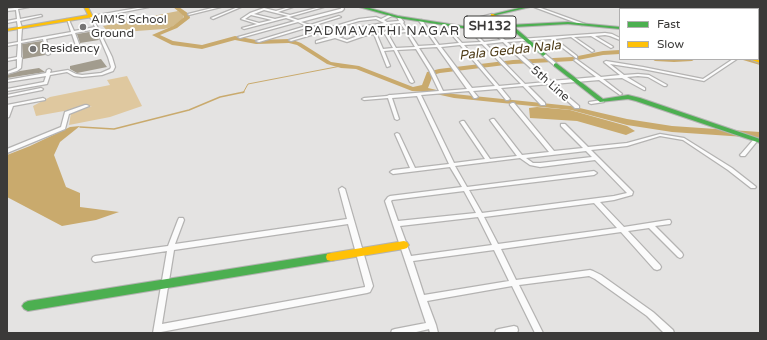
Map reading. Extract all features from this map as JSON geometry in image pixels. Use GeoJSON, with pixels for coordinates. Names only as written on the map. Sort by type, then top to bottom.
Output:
{"type":"FeatureCollection","features":[{"type":"Feature","properties":{"kind":"street"},"geometry":{"type":"LineString","coordinates":[[7,10],[28,7]]}},
{"type":"Feature","properties":{"kind":"street"},"geometry":{"type":"LineString","coordinates":[[7,81],[49,72],[70,71],[75,75],[90,76],[112,70],[113,67],[97,28],[86,7]]}},
{"type":"Feature","properties":{"kind":"street"},"geometry":{"type":"LineString","coordinates":[[111,7],[115,13]]}},
{"type":"Feature","properties":{"kind":"street"},"geometry":{"type":"LineString","coordinates":[[7,22],[20,24],[46,24],[148,7]]}},
{"type":"Feature","properties":{"kind":"street"},"geometry":{"type":"LineString","coordinates":[[190,14],[220,7],[239,11]]}},
{"type":"Feature","properties":{"kind":"street"},"geometry":{"type":"LineString","coordinates":[[212,18],[240,7]]}},
{"type":"Feature","properties":{"kind":"street"},"geometry":{"type":"LineString","coordinates":[[260,24],[242,18],[268,7]]}},
{"type":"Feature","properties":{"kind":"street"},"geometry":{"type":"LineString","coordinates":[[274,11],[292,7]]}},
{"type":"Feature","properties":{"kind":"street"},"geometry":{"type":"LineString","coordinates":[[301,7],[310,11]]}},
{"type":"Feature","properties":{"kind":"street"},"geometry":{"type":"LineString","coordinates":[[244,28],[323,7]]}},
{"type":"Feature","properties":{"kind":"street"},"geometry":{"type":"LineString","coordinates":[[240,37],[342,9],[341,7]]}},
{"type":"Feature","properties":{"kind":"street","name":"SH132"},"geometry":{"type":"LineString","coordinates":[[363,7],[397,18],[469,28],[568,23],[619,28]]}},
{"type":"Feature","properties":{"kind":"street"},"geometry":{"type":"LineString","coordinates":[[474,19],[528,7]]}},
{"type":"Feature","properties":{"kind":"street"},"geometry":{"type":"LineString","coordinates":[[535,7],[583,24]]}},
{"type":"Feature","properties":{"kind":"street"},"geometry":{"type":"LineString","coordinates":[[650,8],[656,7]]}},
{"type":"Feature","properties":{"kind":"street"},"geometry":{"type":"LineString","coordinates":[[7,73],[18,69],[20,58],[20,24],[17,9]]}},
{"type":"Feature","properties":{"kind":"street"},"geometry":{"type":"LineString","coordinates":[[264,9],[290,16],[309,26],[347,41],[362,35],[407,31]]}},
{"type":"Feature","properties":{"kind":"street"},"geometry":{"type":"LineString","coordinates":[[245,12],[277,19]]}},
{"type":"Feature","properties":{"kind":"street"},"geometry":{"type":"LineString","coordinates":[[7,30],[40,15],[46,24]]}},
{"type":"Feature","properties":{"kind":"street"},"geometry":{"type":"LineString","coordinates":[[492,15],[511,26],[602,102]]}},
{"type":"Feature","properties":{"kind":"street"},"geometry":{"type":"LineString","coordinates":[[258,41],[340,17]]}},
{"type":"Feature","properties":{"kind":"street"},"geometry":{"type":"LineString","coordinates":[[291,40],[366,19],[376,18],[387,23]]}},
{"type":"Feature","properties":{"kind":"street"},"geometry":{"type":"LineString","coordinates":[[382,20],[397,18]]}},
{"type":"Feature","properties":{"kind":"street"},"geometry":{"type":"LineString","coordinates":[[317,42],[334,36],[387,23],[397,18]]}},
{"type":"Feature","properties":{"kind":"street"},"geometry":{"type":"LineString","coordinates":[[397,18],[407,31],[431,70],[442,92]]}},
{"type":"Feature","properties":{"kind":"street"},"geometry":{"type":"LineString","coordinates":[[68,20],[79,49]]}},
{"type":"Feature","properties":{"kind":"street"},"geometry":{"type":"LineString","coordinates":[[421,21],[476,97]]}},
{"type":"Feature","properties":{"kind":"street"},"geometry":{"type":"LineString","coordinates":[[445,24],[508,99]]}},
{"type":"Feature","properties":{"kind":"street","name":"5th Line"},"geometry":{"type":"LineString","coordinates":[[489,27],[577,107]]}},
{"type":"Feature","properties":{"kind":"street"},"geometry":{"type":"LineString","coordinates":[[7,45],[97,28]]}},
{"type":"Feature","properties":{"kind":"street"},"geometry":{"type":"LineString","coordinates":[[469,28],[543,104]]}},
{"type":"Feature","properties":{"kind":"street"},"geometry":{"type":"LineString","coordinates":[[386,32],[412,82]]}},
{"type":"Feature","properties":{"kind":"street"},"geometry":{"type":"LineString","coordinates":[[376,33],[388,66]]}},
{"type":"Feature","properties":{"kind":"street"},"geometry":{"type":"LineString","coordinates":[[381,50],[610,34],[619,38]]}},
{"type":"Feature","properties":{"kind":"street"},"geometry":{"type":"LineString","coordinates":[[592,36],[611,47]]}},
{"type":"Feature","properties":{"kind":"street"},"geometry":{"type":"LineString","coordinates":[[572,37],[592,51]]}},
{"type":"Feature","properties":{"kind":"street"},"geometry":{"type":"LineString","coordinates":[[44,38],[48,54]]}},
{"type":"Feature","properties":{"kind":"street"},"geometry":{"type":"LineString","coordinates":[[553,39],[620,94]]}},
{"type":"Feature","properties":{"kind":"street"},"geometry":{"type":"LineString","coordinates":[[7,60],[20,58]]}},
{"type":"Feature","properties":{"kind":"street"},"geometry":{"type":"LineString","coordinates":[[644,89],[624,77],[606,62],[704,80],[733,60]]}},
{"type":"Feature","properties":{"kind":"street"},"geometry":{"type":"LineString","coordinates":[[7,90],[45,84],[49,72]]}},
{"type":"Feature","properties":{"kind":"street"},"geometry":{"type":"LineString","coordinates":[[364,98],[498,88],[601,78],[644,76],[665,85]]}},
{"type":"Feature","properties":{"kind":"street"},"geometry":{"type":"LineString","coordinates":[[7,96],[41,89]]}},
{"type":"Feature","properties":{"kind":"street"},"geometry":{"type":"LineString","coordinates":[[418,94],[452,165],[480,215],[539,333]]}},
{"type":"Feature","properties":{"kind":"street"},"geometry":{"type":"LineString","coordinates":[[389,96],[397,119]]}},
{"type":"Feature","properties":{"kind":"street"},"geometry":{"type":"LineString","coordinates":[[591,103],[628,97],[633,98],[758,141],[743,155]]}},
{"type":"Feature","properties":{"kind":"street"},"geometry":{"type":"LineString","coordinates":[[7,117],[9,106],[44,99]]}},
{"type":"Feature","properties":{"kind":"street"},"geometry":{"type":"LineString","coordinates":[[512,104],[552,152]]}},
{"type":"Feature","properties":{"kind":"street"},"geometry":{"type":"LineString","coordinates":[[7,151],[63,128],[67,113],[87,106]]}},
{"type":"Feature","properties":{"kind":"street"},"geometry":{"type":"LineString","coordinates":[[492,120],[520,156],[526,161],[536,165],[595,158]]}},
{"type":"Feature","properties":{"kind":"street"},"geometry":{"type":"LineString","coordinates":[[462,122],[488,160]]}},
{"type":"Feature","properties":{"kind":"street"},"geometry":{"type":"LineString","coordinates":[[396,224],[628,196],[630,194],[563,125]]}},
{"type":"Feature","properties":{"kind":"street"},"geometry":{"type":"LineString","coordinates":[[397,134],[413,170]]}},
{"type":"Feature","properties":{"kind":"street"},"geometry":{"type":"LineString","coordinates":[[393,172],[586,149],[634,142],[657,136],[680,138],[730,169],[753,187]]}},
{"type":"Feature","properties":{"kind":"street"},"geometry":{"type":"LineString","coordinates":[[396,333],[433,329],[388,201],[392,197],[594,173]]}},
{"type":"Feature","properties":{"kind":"street"},"geometry":{"type":"LineString","coordinates":[[181,220],[172,247],[164,285],[158,331],[365,291],[369,286],[342,189]]}},
{"type":"Feature","properties":{"kind":"street"},"geometry":{"type":"LineString","coordinates":[[596,201],[657,267]]}},
{"type":"Feature","properties":{"kind":"street"},"geometry":{"type":"LineString","coordinates":[[95,259],[351,220]]}},
{"type":"Feature","properties":{"kind":"street"},"geometry":{"type":"LineString","coordinates":[[409,259],[622,230],[668,222]]}},
{"type":"Feature","properties":{"kind":"street"},"geometry":{"type":"LineString","coordinates":[[650,225],[680,255]]}},
{"type":"Feature","properties":{"kind":"street"},"geometry":{"type":"LineString","coordinates":[[28,306],[404,245]]}},
{"type":"Feature","properties":{"kind":"street"},"geometry":{"type":"LineString","coordinates":[[423,298],[514,283],[590,273],[598,277],[650,314],[670,333]]}},
{"type":"Feature","properties":{"kind":"street"},"geometry":{"type":"LineString","coordinates":[[499,333],[514,330]]}},
{"type":"Feature","properties":{"kind":"shaded area"},"geometry":{"type":"Polygon","coordinates":[[[178,11],[184,16],[182,19],[172,27],[164,29],[109,33],[103,26],[178,11]]]}},
{"type":"Feature","properties":{"kind":"shaded area"},"geometry":{"type":"Polygon","coordinates":[[[127,76],[142,106],[110,117],[69,125],[71,113],[92,106],[36,116],[33,106],[50,97],[110,85],[107,80],[127,76]]]}},
{"type":"Feature","properties":{"kind":"shaded area"},"geometry":{"type":"Polygon","coordinates":[[[537,107],[570,110],[627,126],[635,131],[626,135],[577,121],[530,118],[529,108],[537,107]]]}},
{"type":"Feature","properties":{"kind":"shaded area"},"geometry":{"type":"Polygon","coordinates":[[[80,126],[60,142],[54,155],[66,187],[80,193],[80,207],[119,212],[96,220],[62,226],[7,197],[7,155],[70,127],[80,126]]]}},
{"type":"Feature","properties":{"kind":"building"},"geometry":{"type":"Polygon","coordinates":[[[95,31],[99,40],[80,43],[77,34],[95,31]]]}},
{"type":"Feature","properties":{"kind":"building","name":"Residency"},"geometry":{"type":"Polygon","coordinates":[[[42,41],[45,55],[23,59],[22,44],[42,41]]]}},
{"type":"Feature","properties":{"kind":"building","name":"Residency"},"geometry":{"type":"Polygon","coordinates":[[[101,59],[107,67],[77,73],[70,69],[70,66],[101,59]]]}},
{"type":"Feature","properties":{"kind":"building","name":"Residency"},"geometry":{"type":"Polygon","coordinates":[[[39,68],[45,72],[7,78],[7,75],[39,68]]]}},
{"type":"Feature","properties":{"kind":"waterway","name":"Pala Gedda Nala"},"geometry":{"type":"LineString","coordinates":[[176,7],[187,15],[187,18],[175,27],[155,35],[172,43],[202,47],[235,38],[256,42],[290,41],[299,44],[329,63],[341,66],[357,67],[412,89],[427,90],[454,96],[571,108],[627,122],[672,129],[760,135]]}},
{"type":"Feature","properties":{"kind":"waterway","name":"Pala Gedda Nala"},"geometry":{"type":"LineString","coordinates":[[416,89],[425,87],[430,74],[439,71],[513,62],[573,59],[603,53],[619,52]]}},
{"type":"Feature","properties":{"kind":"waterway","name":"Pala Gedda Nala"},"geometry":{"type":"LineString","coordinates":[[749,60],[760,63]]}},
{"type":"Feature","properties":{"kind":"waterway"},"geometry":{"type":"LineString","coordinates":[[243,92],[248,84],[341,66]]}},
{"type":"Feature","properties":{"kind":"waterway"},"geometry":{"type":"LineString","coordinates":[[80,127],[114,129],[189,110],[220,97],[243,92]]}},
{"type":"Feature","properties":{"kind":"traffic: fast"},"geometry":{"type":"LineString","coordinates":[[361,7],[398,17],[469,28],[568,23],[619,28]]}},
{"type":"Feature","properties":{"kind":"traffic: fast"},"geometry":{"type":"LineString","coordinates":[[492,15],[528,7]]}},
{"type":"Feature","properties":{"kind":"traffic: fast"},"geometry":{"type":"LineString","coordinates":[[510,26],[543,54]]}},
{"type":"Feature","properties":{"kind":"traffic: fast"},"geometry":{"type":"LineString","coordinates":[[556,65],[602,101],[628,97],[638,99],[760,141]]}},
{"type":"Feature","properties":{"kind":"traffic: fast"},"geometry":{"type":"LineString","coordinates":[[28,306],[331,257]]}},
{"type":"Feature","properties":{"kind":"traffic: slow"},"geometry":{"type":"LineString","coordinates":[[7,30],[91,16],[86,7]]}},
{"type":"Feature","properties":{"kind":"traffic: slow"},"geometry":{"type":"LineString","coordinates":[[492,15],[513,26]]}},
{"type":"Feature","properties":{"kind":"traffic: slow"},"geometry":{"type":"LineString","coordinates":[[331,257],[404,245]]}},
{"type":"Feature","properties":{"kind":"place","name":"AIM'S School Ground"},"geometry":{"type":"Point","coordinates":[83,27]}},
{"type":"Feature","properties":{"kind":"place","name":"Residency"},"geometry":{"type":"Point","coordinates":[33,49]}},
{"type":"Feature","properties":{"kind":"district","name":"PADMAVATHI NAGAR"},"geometry":{"type":"Point","coordinates":[382,32]}}]}
